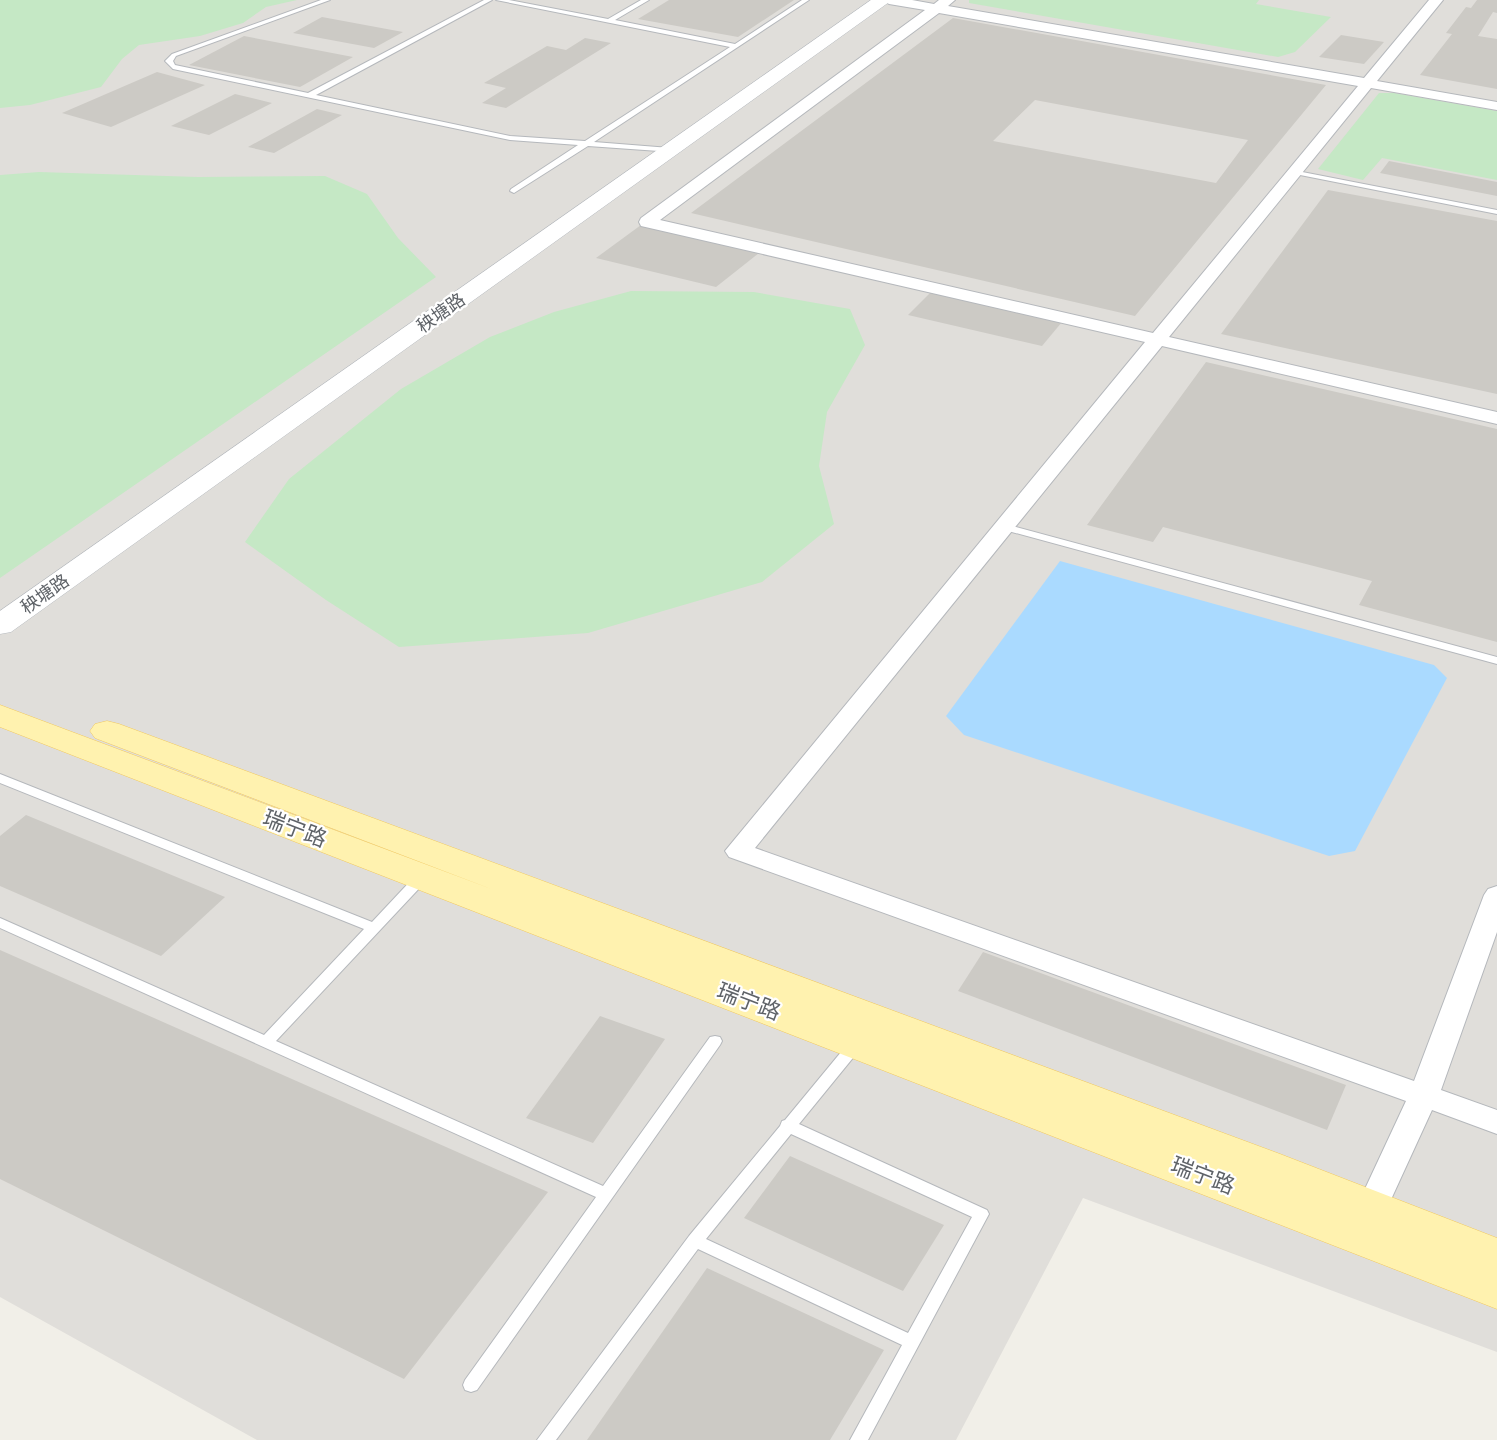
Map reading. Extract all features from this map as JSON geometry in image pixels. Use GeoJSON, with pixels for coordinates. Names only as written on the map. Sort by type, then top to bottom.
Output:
{"type":"FeatureCollection","features":[{"type":"Feature","properties":{"kind":"main road","name":"秧塘路"},"geometry":{"type":"LineString","coordinates":[[0,626],[883,0]]}},
{"type":"Feature","properties":{"kind":"main road","name":"瑞宁路"},"geometry":{"type":"LineString","coordinates":[[0,691],[857,1043],[1366,1222],[1497,1257]]}},
{"type":"Feature","properties":{"kind":"main road","name":"瑞宁路"},"geometry":{"type":"LineString","coordinates":[[0,715],[432,867],[1366,1222],[1497,1290]]}},
{"type":"Feature","properties":{"kind":"street"},"geometry":{"type":"LineString","coordinates":[[889,0],[943,4],[1497,106]]}},
{"type":"Feature","properties":{"kind":"street"},"geometry":{"type":"LineString","coordinates":[[1436,0],[738,850],[1497,1122]]}},
{"type":"Feature","properties":{"kind":"street"},"geometry":{"type":"LineString","coordinates":[[943,4],[647,222],[1497,418]]}},
{"type":"Feature","properties":{"kind":"street"},"geometry":{"type":"LineString","coordinates":[[1366,1222],[1424,1095],[1497,895]]}},
{"type":"Feature","properties":{"kind":"lane"},"geometry":{"type":"LineString","coordinates":[[327,0],[174,55],[169,61],[173,67],[510,138],[670,150]]}},
{"type":"Feature","properties":{"kind":"lane"},"geometry":{"type":"LineString","coordinates":[[308,96],[489,0]]}},
{"type":"Feature","properties":{"kind":"lane"},"geometry":{"type":"LineString","coordinates":[[499,0],[736,46]]}},
{"type":"Feature","properties":{"kind":"lane"},"geometry":{"type":"LineString","coordinates":[[609,21],[646,0]]}},
{"type":"Feature","properties":{"kind":"lane"},"geometry":{"type":"LineString","coordinates":[[514,191],[806,0]]}},
{"type":"Feature","properties":{"kind":"lane"},"geometry":{"type":"LineString","coordinates":[[1295,172],[1497,213]]}},
{"type":"Feature","properties":{"kind":"lane"},"geometry":{"type":"LineString","coordinates":[[1005,527],[1497,661]]}},
{"type":"Feature","properties":{"kind":"lane"},"geometry":{"type":"LineString","coordinates":[[0,778],[374,928]]}},
{"type":"Feature","properties":{"kind":"lane"},"geometry":{"type":"LineString","coordinates":[[266,1042],[432,867]]}},
{"type":"Feature","properties":{"kind":"lane"},"geometry":{"type":"LineString","coordinates":[[0,923],[605,1194]]}},
{"type":"Feature","properties":{"kind":"lane"},"geometry":{"type":"LineString","coordinates":[[471,1385],[715,1041]]}},
{"type":"Feature","properties":{"kind":"lane"},"geometry":{"type":"LineString","coordinates":[[546,1440],[695,1241],[787,1125],[857,1043]]}},
{"type":"Feature","properties":{"kind":"lane"},"geometry":{"type":"LineString","coordinates":[[787,1125],[981,1214],[859,1440]]}},
{"type":"Feature","properties":{"kind":"lane"},"geometry":{"type":"LineString","coordinates":[[695,1241],[912,1342]]}},
{"type":"Feature","properties":{"kind":"shaded area"},"geometry":{"type":"Polygon","coordinates":[[[0,0],[1497,0],[1497,1352],[1083,1198],[956,1440],[257,1440],[0,1297],[0,0]]]}},
{"type":"Feature","properties":{"kind":"green space"},"geometry":{"type":"Polygon","coordinates":[[[0,0],[297,0],[266,7],[243,23],[200,36],[139,45],[122,59],[101,87],[30,105],[0,108],[0,0]]]}},
{"type":"Feature","properties":{"kind":"green space"},"geometry":{"type":"Polygon","coordinates":[[[969,0],[1259,0],[1256,4],[1331,17],[1295,52],[1278,57],[969,3],[969,0]]]}},
{"type":"Feature","properties":{"kind":"green space"},"geometry":{"type":"Polygon","coordinates":[[[1379,93],[1394,93],[1497,111],[1497,180],[1382,158],[1363,180],[1318,169],[1379,93]]]}},
{"type":"Feature","properties":{"kind":"green space"},"geometry":{"type":"Polygon","coordinates":[[[39,172],[198,177],[325,176],[367,194],[398,238],[436,277],[0,578],[0,175],[39,172]]]}},
{"type":"Feature","properties":{"kind":"green space"},"geometry":{"type":"Polygon","coordinates":[[[631,291],[754,292],[850,309],[865,345],[827,412],[819,466],[834,524],[762,582],[588,633],[399,647],[326,600],[245,542],[289,479],[401,389],[490,337],[554,312],[631,291]]]}},
{"type":"Feature","properties":{"kind":"water"},"geometry":{"type":"Polygon","coordinates":[[[1060,561],[1434,665],[1447,678],[1355,851],[1329,856],[964,735],[946,716],[1060,561]]]}},
{"type":"Feature","properties":{"kind":"building"},"geometry":{"type":"Polygon","coordinates":[[[669,0],[794,0],[738,37],[638,19],[669,0]]]}},
{"type":"Feature","properties":{"kind":"building"},"geometry":{"type":"Polygon","coordinates":[[[1477,0],[1497,0],[1497,13],[1493,12],[1478,36],[1497,39],[1497,89],[1420,75],[1452,34],[1446,33],[1466,7],[1471,8],[1477,0]]]}},
{"type":"Feature","properties":{"kind":"building"},"geometry":{"type":"Polygon","coordinates":[[[322,17],[403,32],[374,48],[293,33],[322,17]]]}},
{"type":"Feature","properties":{"kind":"building"},"geometry":{"type":"Polygon","coordinates":[[[953,18],[1326,85],[1135,316],[691,213],[953,18]],[[1035,100],[993,141],[1216,183],[1248,140],[1035,100]]]}},
{"type":"Feature","properties":{"kind":"building"},"geometry":{"type":"Polygon","coordinates":[[[1341,35],[1384,42],[1364,64],[1319,57],[1341,35]]]}},
{"type":"Feature","properties":{"kind":"building"},"geometry":{"type":"Polygon","coordinates":[[[244,36],[353,57],[300,87],[189,65],[244,36]]]}},
{"type":"Feature","properties":{"kind":"building"},"geometry":{"type":"Polygon","coordinates":[[[585,38],[611,43],[506,108],[482,103],[506,88],[484,83],[547,46],[566,50],[585,38]]]}},
{"type":"Feature","properties":{"kind":"building"},"geometry":{"type":"Polygon","coordinates":[[[157,72],[205,85],[111,127],[62,113],[157,72]]]}},
{"type":"Feature","properties":{"kind":"building"},"geometry":{"type":"Polygon","coordinates":[[[235,94],[272,103],[209,135],[171,126],[235,94]]]}},
{"type":"Feature","properties":{"kind":"building"},"geometry":{"type":"Polygon","coordinates":[[[317,109],[342,115],[274,153],[248,147],[317,109]]]}},
{"type":"Feature","properties":{"kind":"building"},"geometry":{"type":"Polygon","coordinates":[[[1389,161],[1497,182],[1497,196],[1380,173],[1389,161]]]}},
{"type":"Feature","properties":{"kind":"building"},"geometry":{"type":"Polygon","coordinates":[[[1328,190],[1497,221],[1497,394],[1221,334],[1328,190]]]}},
{"type":"Feature","properties":{"kind":"building"},"geometry":{"type":"Polygon","coordinates":[[[641,225],[759,253],[716,287],[596,258],[641,225]]]}},
{"type":"Feature","properties":{"kind":"building"},"geometry":{"type":"Polygon","coordinates":[[[930,293],[1062,322],[1042,346],[908,315],[930,293]]]}},
{"type":"Feature","properties":{"kind":"building"},"geometry":{"type":"Polygon","coordinates":[[[1206,362],[1497,429],[1497,642],[1359,605],[1372,581],[1163,527],[1153,542],[1087,525],[1206,362]]]}},
{"type":"Feature","properties":{"kind":"building"},"geometry":{"type":"Polygon","coordinates":[[[26,815],[225,897],[161,956],[0,886],[0,836],[26,815]]]}},
{"type":"Feature","properties":{"kind":"building"},"geometry":{"type":"Polygon","coordinates":[[[0,950],[548,1192],[404,1379],[0,1179],[0,950]]]}},
{"type":"Feature","properties":{"kind":"building"},"geometry":{"type":"Polygon","coordinates":[[[983,952],[1346,1085],[1327,1130],[958,991],[983,952]]]}},
{"type":"Feature","properties":{"kind":"building"},"geometry":{"type":"Polygon","coordinates":[[[600,1016],[665,1039],[593,1143],[526,1118],[600,1016]]]}},
{"type":"Feature","properties":{"kind":"building"},"geometry":{"type":"Polygon","coordinates":[[[790,1156],[944,1225],[903,1291],[744,1218],[790,1156]]]}},
{"type":"Feature","properties":{"kind":"building"},"geometry":{"type":"Polygon","coordinates":[[[707,1268],[884,1350],[830,1440],[587,1440],[707,1268]]]}}]}
